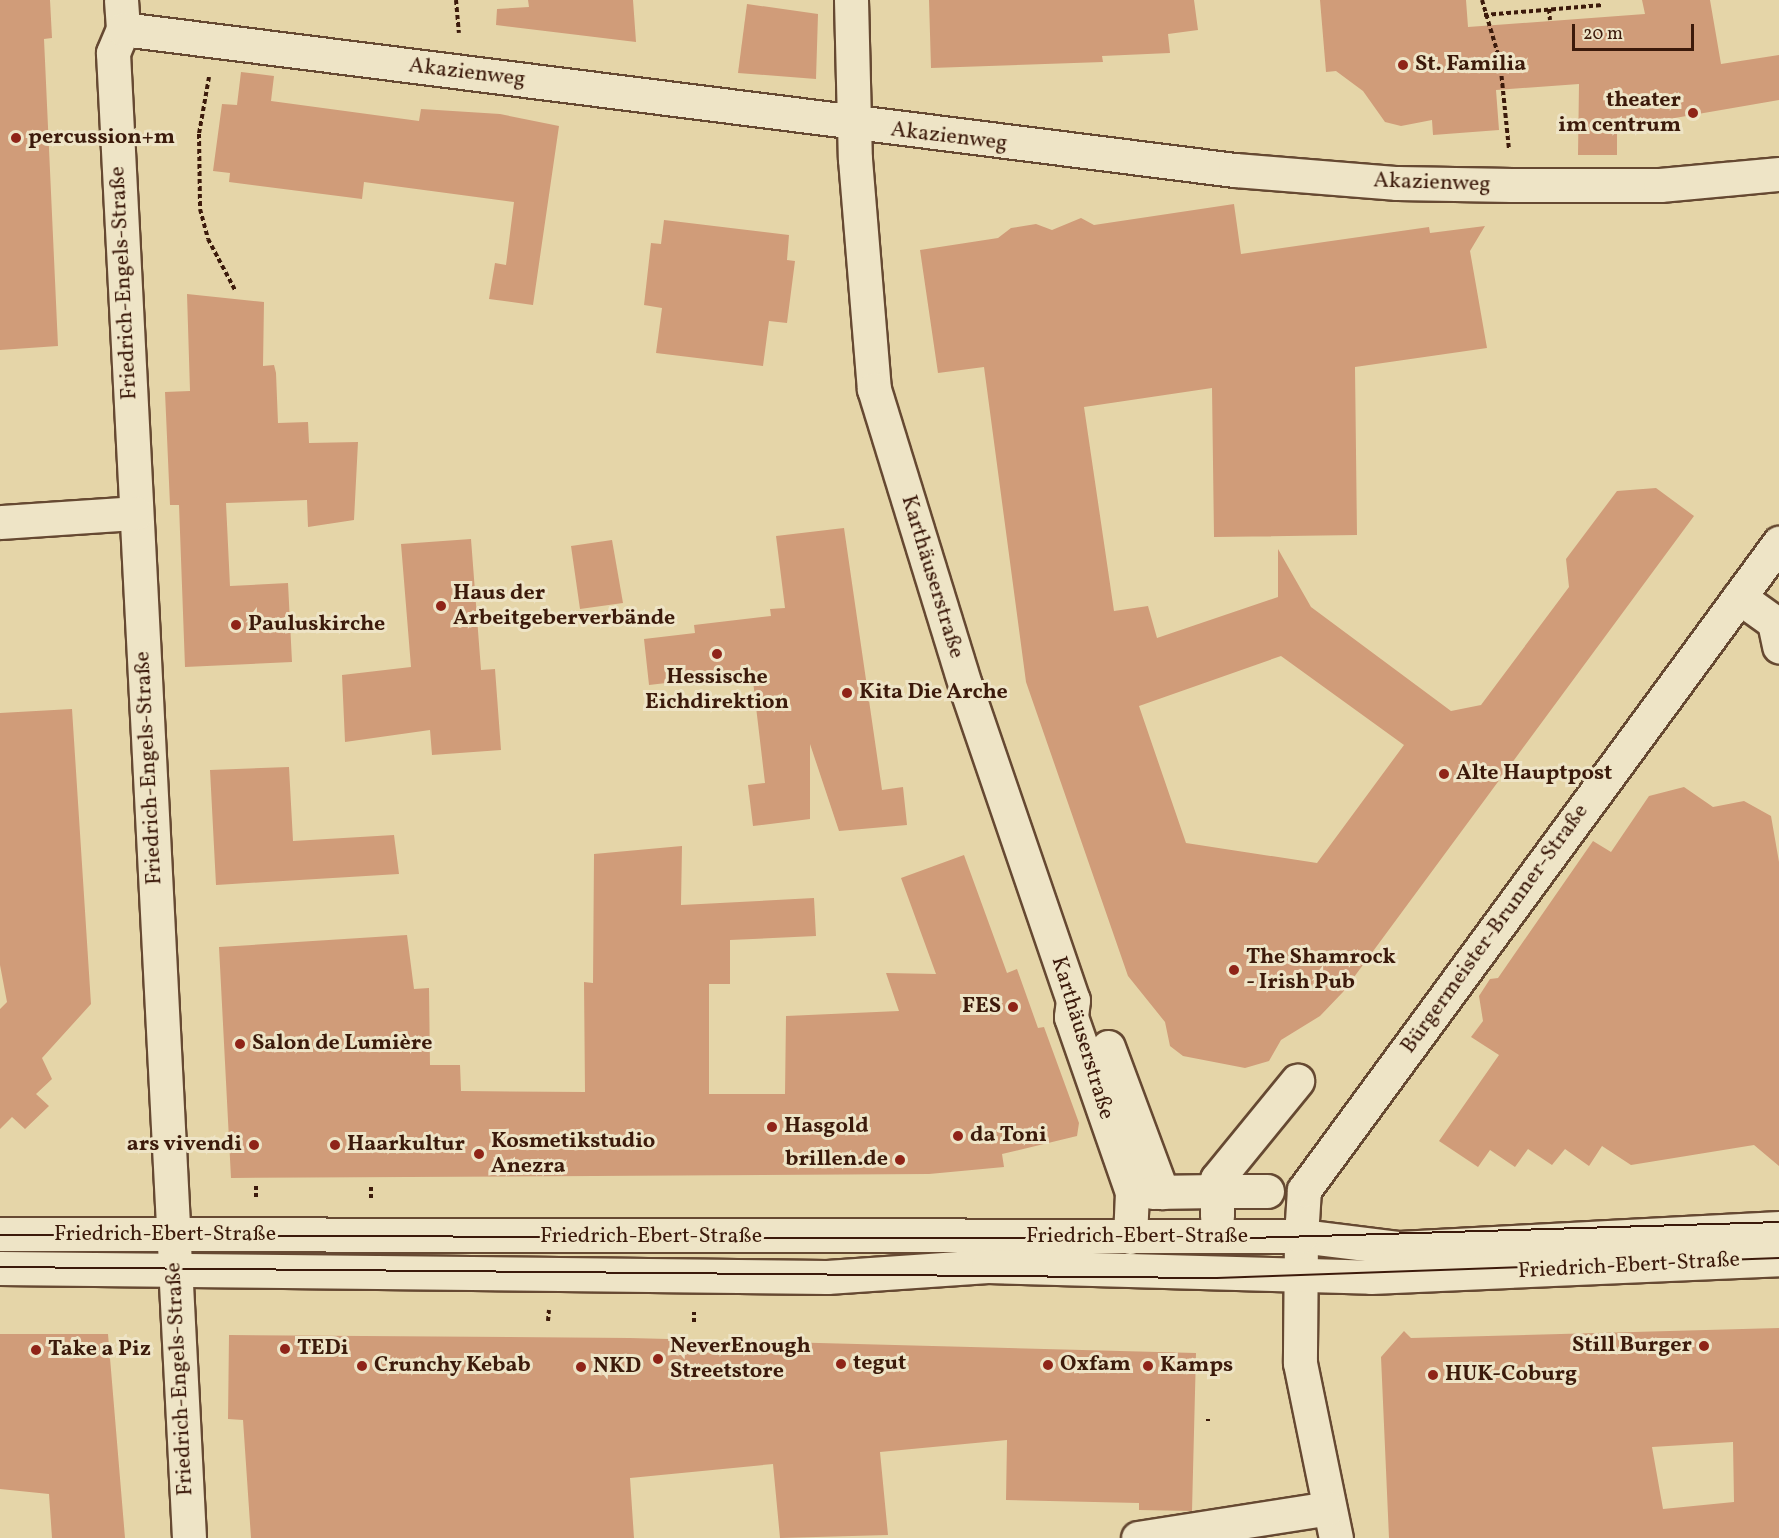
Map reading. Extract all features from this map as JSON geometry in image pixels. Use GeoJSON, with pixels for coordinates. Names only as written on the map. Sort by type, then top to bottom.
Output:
{"type":"FeatureCollection","features":[{"type":"Feature","properties":{"kind":"street","name":"Karthäuserstraße"},"geometry":{"type":"LineString","coordinates":[[851,0],[856,124],[874,389],[965,685],[1073,1000],[1071,1017],[1132,1192],[1130,1237]]}},
{"type":"Feature","properties":{"kind":"street","name":"Akazienweg"},"geometry":{"type":"LineString","coordinates":[[122,14],[856,124],[1235,170],[1397,183],[1649,186],[1779,174]]}},
{"type":"Feature","properties":{"kind":"street","name":"Friedrich-Engels-Straße"},"geometry":{"type":"LineString","coordinates":[[122,14],[113,53],[189,1538]]}},
{"type":"Feature","properties":{"kind":"street"},"geometry":{"type":"LineString","coordinates":[[0,522],[136,513]]}},
{"type":"Feature","properties":{"kind":"street","name":"Bürgermeister-Brunner-Straße"},"geometry":{"type":"LineString","coordinates":[[1301,1236],[1304,1190],[1779,543]]}},
{"type":"Feature","properties":{"kind":"street"},"geometry":{"type":"LineString","coordinates":[[1739,597],[1774,622],[1779,646]]}},
{"type":"Feature","properties":{"kind":"street"},"geometry":{"type":"LineString","coordinates":[[1108,1047],[1157,1192],[1217,1204],[1267,1191]]}},
{"type":"Feature","properties":{"kind":"street"},"geometry":{"type":"LineString","coordinates":[[1217,1204],[1217,1179],[1297,1081]]}},
{"type":"Feature","properties":{"kind":"street","name":"Friedrich-Ebert-Straße"},"geometry":{"type":"LineString","coordinates":[[0,1234],[1301,1236],[1399,1248],[1779,1228]]}},
{"type":"Feature","properties":{"kind":"street"},"geometry":{"type":"LineString","coordinates":[[1138,1538],[1333,1523],[1300,1364],[1301,1236],[1179,1268]]}},
{"type":"Feature","properties":{"kind":"street"},"geometry":{"type":"LineString","coordinates":[[1300,1278],[1399,1248]]}},
{"type":"Feature","properties":{"kind":"street","name":"Friedrich-Ebert-Straße"},"geometry":{"type":"LineString","coordinates":[[0,1268],[827,1277],[988,1266],[1179,1268],[1300,1278],[1779,1259]]}},
{"type":"Feature","properties":{"kind":"path"},"geometry":{"type":"LineString","coordinates":[[1482,0],[1484,15],[1500,61],[1510,159]]}},
{"type":"Feature","properties":{"kind":"path"},"geometry":{"type":"LineString","coordinates":[[1484,15],[1603,5]]}},
{"type":"Feature","properties":{"kind":"path"},"geometry":{"type":"LineString","coordinates":[[1549,9],[1550,20]]}},
{"type":"Feature","properties":{"kind":"path"},"geometry":{"type":"LineString","coordinates":[[210,70],[199,134],[200,209],[208,239],[235,290]]}},
{"type":"Feature","properties":{"kind":"building"},"geometry":{"type":"Polygon","coordinates":[[[0,0],[50,0],[52,38],[44,39],[58,346],[0,350],[0,0]]]}},
{"type":"Feature","properties":{"kind":"building"},"geometry":{"type":"Polygon","coordinates":[[[528,0],[633,0],[636,42],[496,25],[497,9],[529,7],[528,0]]]}},
{"type":"Feature","properties":{"kind":"building"},"geometry":{"type":"Polygon","coordinates":[[[929,0],[1194,0],[1198,30],[1168,34],[1170,53],[1102,56],[1103,62],[931,68],[929,0]]]}},
{"type":"Feature","properties":{"kind":"building"},"geometry":{"type":"Polygon","coordinates":[[[1320,0],[1466,0],[1468,27],[1645,14],[1642,0],[1710,0],[1721,64],[1779,55],[1779,100],[1617,128],[1617,155],[1578,155],[1579,84],[1496,90],[1499,130],[1433,135],[1432,120],[1401,126],[1385,122],[1363,91],[1336,71],[1326,72],[1320,0]]]}},
{"type":"Feature","properties":{"kind":"building"},"geometry":{"type":"Polygon","coordinates":[[[747,4],[818,14],[816,79],[738,73],[747,4]]]}},
{"type":"Feature","properties":{"kind":"building"},"geometry":{"type":"Polygon","coordinates":[[[241,72],[274,76],[271,101],[419,121],[421,109],[500,114],[559,126],[533,305],[489,299],[495,263],[506,265],[514,202],[364,182],[362,199],[229,182],[230,173],[213,171],[222,104],[237,105],[241,72]]]}},
{"type":"Feature","properties":{"kind":"building"},"geometry":{"type":"Polygon","coordinates":[[[1234,204],[1241,254],[1429,227],[1430,233],[1485,226],[1470,251],[1487,348],[1355,367],[1357,535],[1214,537],[1212,388],[1084,407],[1114,611],[1148,606],[1157,638],[1278,597],[1278,549],[1311,607],[1451,711],[1481,705],[1569,587],[1566,559],[1617,491],[1656,488],[1694,516],[1343,992],[1320,1016],[1281,1040],[1269,1061],[1245,1068],[1183,1056],[1170,1046],[1165,1022],[1128,976],[1026,682],[984,367],[938,373],[920,250],[998,238],[1011,228],[1036,224],[1052,230],[1081,218],[1094,225],[1234,204]],[[1281,656],[1139,706],[1186,843],[1317,863],[1404,745],[1281,656]]]}},
{"type":"Feature","properties":{"kind":"building"},"geometry":{"type":"Polygon","coordinates":[[[664,220],[789,235],[787,260],[795,261],[787,323],[769,321],[763,366],[656,353],[662,308],[644,305],[651,243],[661,244],[664,220]]]}},
{"type":"Feature","properties":{"kind":"building"},"geometry":{"type":"Polygon","coordinates":[[[187,294],[264,302],[263,366],[274,365],[278,423],[308,422],[309,443],[358,442],[354,520],[308,527],[307,500],[226,503],[230,586],[288,583],[292,662],[185,667],[179,505],[170,505],[165,392],[190,391],[187,294]]]}},
{"type":"Feature","properties":{"kind":"building"},"geometry":{"type":"Polygon","coordinates":[[[844,528],[882,790],[903,787],[907,825],[839,831],[810,744],[810,819],[753,826],[748,785],[765,783],[752,673],[649,685],[644,639],[695,633],[694,625],[771,616],[770,609],[785,608],[776,536],[844,528]]]}},
{"type":"Feature","properties":{"kind":"building","name":"Haus der Arbeitgeberverbände"},"geometry":{"type":"Polygon","coordinates":[[[471,539],[481,670],[495,669],[501,750],[432,755],[430,730],[345,742],[342,675],[411,667],[401,544],[471,539]]]}},
{"type":"Feature","properties":{"kind":"building"},"geometry":{"type":"Polygon","coordinates":[[[612,540],[623,603],[580,609],[571,546],[612,540]]]}},
{"type":"Feature","properties":{"kind":"building"},"geometry":{"type":"Polygon","coordinates":[[[72,709],[91,1004],[42,1058],[52,1079],[36,1094],[49,1106],[25,1129],[12,1117],[0,1129],[0,1009],[7,1002],[0,965],[0,713],[72,709]]]}},
{"type":"Feature","properties":{"kind":"building"},"geometry":{"type":"Polygon","coordinates":[[[289,767],[293,841],[394,835],[399,874],[216,885],[210,770],[289,767]]]}},
{"type":"Feature","properties":{"kind":"building"},"geometry":{"type":"Polygon","coordinates":[[[1684,787],[1713,807],[1744,801],[1771,816],[1779,862],[1779,1166],[1754,1145],[1631,1165],[1602,1146],[1589,1166],[1565,1149],[1552,1165],[1528,1149],[1515,1167],[1490,1150],[1478,1167],[1439,1141],[1499,1055],[1471,1037],[1483,1021],[1479,996],[1490,979],[1498,978],[1593,841],[1611,852],[1649,796],[1684,787]]]}},
{"type":"Feature","properties":{"kind":"building"},"geometry":{"type":"Polygon","coordinates":[[[682,846],[681,905],[814,898],[816,936],[730,940],[730,984],[709,984],[709,1094],[785,1094],[786,1016],[899,1011],[886,973],[936,974],[901,878],[964,855],[1007,973],[1017,969],[1038,1028],[1044,1027],[1079,1123],[1077,1136],[1002,1154],[1004,1167],[929,1174],[231,1178],[219,947],[407,935],[414,989],[429,988],[430,1065],[460,1065],[461,1091],[585,1092],[584,982],[593,983],[594,854],[682,846]]]}},
{"type":"Feature","properties":{"kind":"building"},"geometry":{"type":"Polygon","coordinates":[[[1779,1328],[1779,1538],[1389,1538],[1381,1357],[1404,1331],[1411,1338],[1779,1328]],[[1733,1442],[1652,1447],[1663,1509],[1734,1502],[1733,1442]]]}},
{"type":"Feature","properties":{"kind":"building"},"geometry":{"type":"Polygon","coordinates":[[[0,1334],[108,1334],[125,1538],[52,1538],[49,1494],[0,1489],[0,1334]]]}},
{"type":"Feature","properties":{"kind":"building"},"geometry":{"type":"Polygon","coordinates":[[[229,1335],[630,1338],[1196,1353],[1192,1511],[1139,1510],[1139,1503],[1006,1500],[1007,1440],[880,1452],[888,1535],[780,1538],[773,1464],[630,1478],[634,1538],[251,1538],[243,1420],[228,1419],[229,1335]]]}},
{"type":"Feature","properties":{"kind":"tram line"},"geometry":{"type":"LineString","coordinates":[[0,1235],[1217,1239],[1779,1222]]}},
{"type":"Feature","properties":{"kind":"tram line"},"geometry":{"type":"LineString","coordinates":[[0,1267],[1217,1278],[1779,1258]]}},
{"type":"Feature","properties":{"kind":"place","name":"St. Familia"},"geometry":{"type":"Point","coordinates":[1403,65]}},
{"type":"Feature","properties":{"kind":"place","name":"theater im centrum"},"geometry":{"type":"Point","coordinates":[1693,113]}},
{"type":"Feature","properties":{"kind":"place","name":"percussion+m"},"geometry":{"type":"Point","coordinates":[16,138]}},
{"type":"Feature","properties":{"kind":"place","name":"Haus der Arbeitgeberverbände"},"geometry":{"type":"Point","coordinates":[441,606]}},
{"type":"Feature","properties":{"kind":"place","name":"Pauluskirche"},"geometry":{"type":"Point","coordinates":[236,625]}},
{"type":"Feature","properties":{"kind":"place","name":"Hessische Eichdirektion"},"geometry":{"type":"Point","coordinates":[717,654]}},
{"type":"Feature","properties":{"kind":"place","name":"Kita Die Arche"},"geometry":{"type":"Point","coordinates":[847,693]}},
{"type":"Feature","properties":{"kind":"place","name":"Alte Hauptpost"},"geometry":{"type":"Point","coordinates":[1444,774]}},
{"type":"Feature","properties":{"kind":"place","name":"The Shamrock - Irish Pub"},"geometry":{"type":"Point","coordinates":[1234,970]}},
{"type":"Feature","properties":{"kind":"place","name":"FES"},"geometry":{"type":"Point","coordinates":[1013,1007]}},
{"type":"Feature","properties":{"kind":"place","name":"Salon de Lumière"},"geometry":{"type":"Point","coordinates":[240,1044]}},
{"type":"Feature","properties":{"kind":"place","name":"Hasgold"},"geometry":{"type":"Point","coordinates":[772,1127]}},
{"type":"Feature","properties":{"kind":"place","name":"da Toni"},"geometry":{"type":"Point","coordinates":[958,1136]}},
{"type":"Feature","properties":{"kind":"place","name":"ars vivendi"},"geometry":{"type":"Point","coordinates":[254,1145]}},
{"type":"Feature","properties":{"kind":"place","name":"Haarkultur"},"geometry":{"type":"Point","coordinates":[335,1145]}},
{"type":"Feature","properties":{"kind":"place","name":"Kosmetikstudio Anezra"},"geometry":{"type":"Point","coordinates":[479,1154]}},
{"type":"Feature","properties":{"kind":"place","name":"brillen.de"},"geometry":{"type":"Point","coordinates":[900,1160]}},
{"type":"Feature","properties":{"kind":"place","name":"Still Burger"},"geometry":{"type":"Point","coordinates":[1704,1346]}},
{"type":"Feature","properties":{"kind":"place","name":"TEDi"},"geometry":{"type":"Point","coordinates":[285,1349]}},
{"type":"Feature","properties":{"kind":"place","name":"Take a Piz"},"geometry":{"type":"Point","coordinates":[36,1350]}},
{"type":"Feature","properties":{"kind":"place","name":"NeverEnough Streetstore"},"geometry":{"type":"Point","coordinates":[658,1359]}},
{"type":"Feature","properties":{"kind":"place","name":"tegut"},"geometry":{"type":"Point","coordinates":[841,1364]}},
{"type":"Feature","properties":{"kind":"place","name":"Oxfam"},"geometry":{"type":"Point","coordinates":[1048,1365]}},
{"type":"Feature","properties":{"kind":"place","name":"Crunchy Kebab"},"geometry":{"type":"Point","coordinates":[362,1366]}},
{"type":"Feature","properties":{"kind":"place","name":"Kamps"},"geometry":{"type":"Point","coordinates":[1148,1366]}},
{"type":"Feature","properties":{"kind":"place","name":"NKD"},"geometry":{"type":"Point","coordinates":[581,1367]}},
{"type":"Feature","properties":{"kind":"place","name":"HUK-Coburg"},"geometry":{"type":"Point","coordinates":[1433,1375]}}]}
